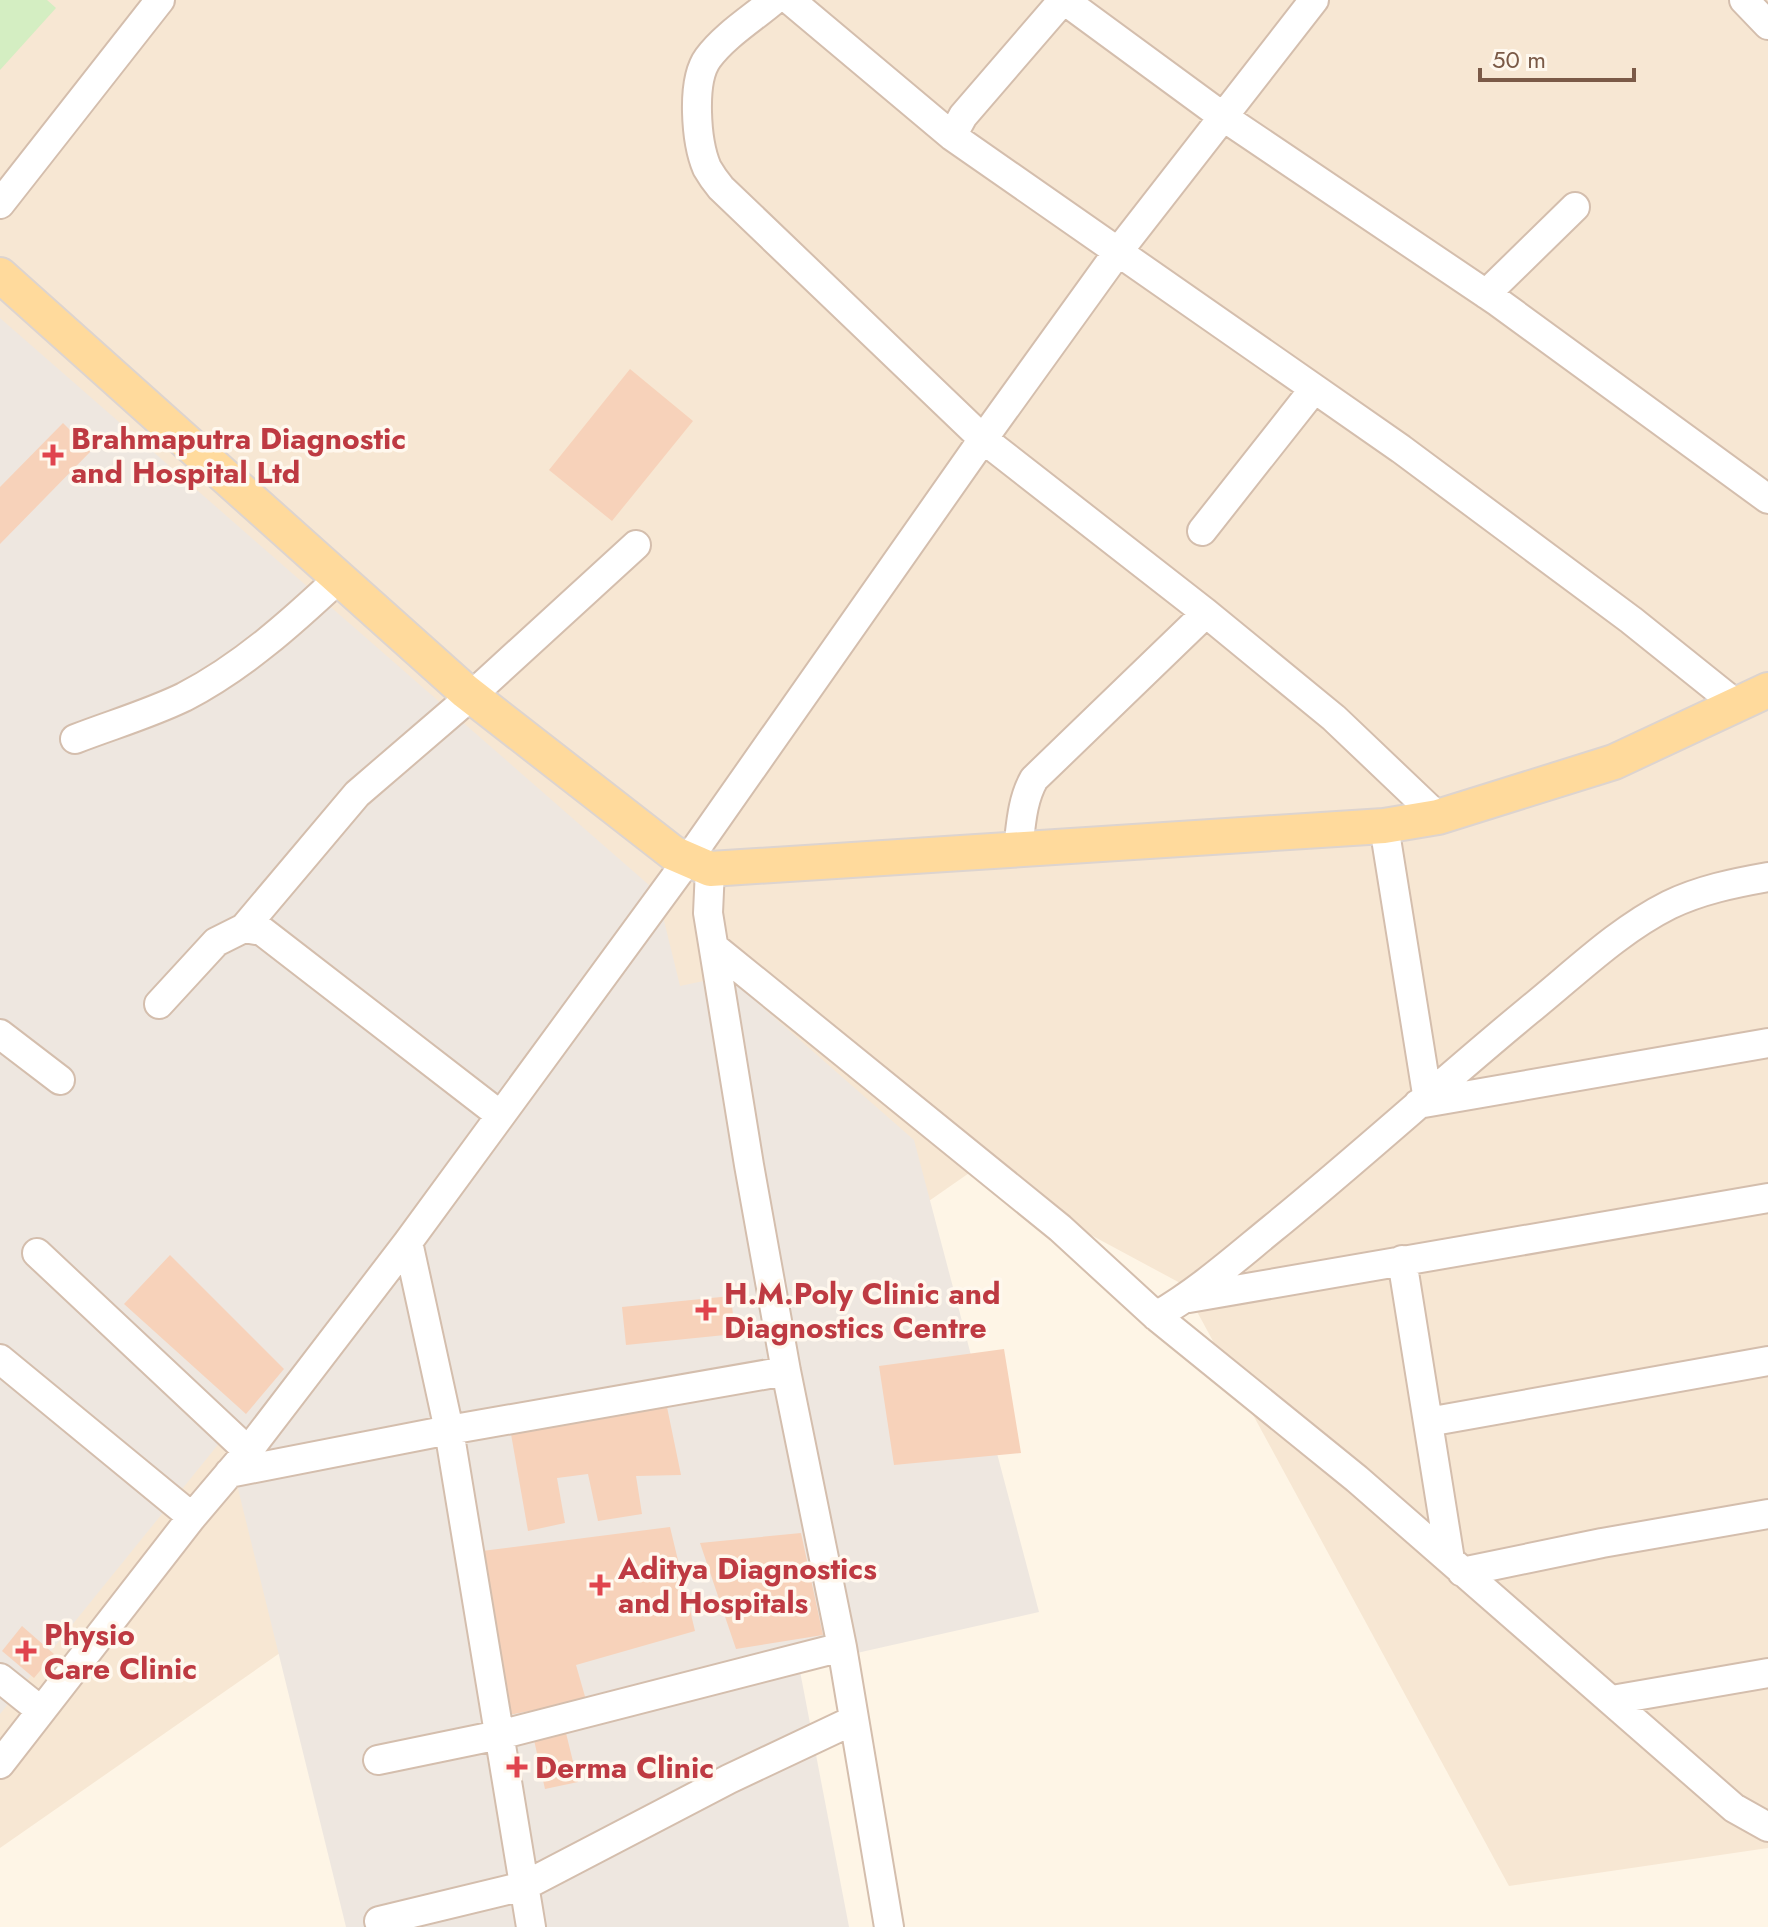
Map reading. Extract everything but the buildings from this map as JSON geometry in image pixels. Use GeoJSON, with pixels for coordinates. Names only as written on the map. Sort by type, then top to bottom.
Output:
{"type":"FeatureCollection","features":[{"type":"Feature","properties":{"kind":"main road"},"geometry":{"type":"LineString","coordinates":[[0,275],[471,696],[673,853],[698,865],[1384,826],[1438,817],[1614,762],[1768,690]]}},
{"type":"Feature","properties":{"kind":"street"},"geometry":{"type":"LineString","coordinates":[[0,204],[160,0]]}},
{"type":"Feature","properties":{"kind":"street"},"geometry":{"type":"LineString","coordinates":[[774,0],[707,60],[700,78],[698,125],[707,168],[721,188],[983,439],[1206,613],[1334,718],[1438,817]]}},
{"type":"Feature","properties":{"kind":"street"},"geometry":{"type":"LineString","coordinates":[[790,0],[952,136],[1401,449],[1606,601],[1737,705]]}},
{"type":"Feature","properties":{"kind":"street"},"geometry":{"type":"LineString","coordinates":[[952,136],[963,116],[1064,0],[1222,116],[1486,294],[1768,499]]}},
{"type":"Feature","properties":{"kind":"street"},"geometry":{"type":"LineString","coordinates":[[0,1764],[192,1517],[248,1451],[408,1242],[500,1115],[698,865],[983,439],[1117,253],[1314,0]]}},
{"type":"Feature","properties":{"kind":"street"},"geometry":{"type":"LineString","coordinates":[[1744,0],[1768,25]]}},
{"type":"Feature","properties":{"kind":"street"},"geometry":{"type":"LineString","coordinates":[[1486,294],[1575,207]]}},
{"type":"Feature","properties":{"kind":"street"},"geometry":{"type":"LineString","coordinates":[[1202,531],[1314,389]]}},
{"type":"Feature","properties":{"kind":"street"},"geometry":{"type":"LineString","coordinates":[[159,1004],[216,942],[244,928],[357,794],[471,696],[636,545]]}},
{"type":"Feature","properties":{"kind":"street"},"geometry":{"type":"LineString","coordinates":[[75,739],[181,698],[209,683],[297,617],[339,578]]}},
{"type":"Feature","properties":{"kind":"street"},"geometry":{"type":"LineString","coordinates":[[1018,849],[1024,806],[1034,779],[1206,613]]}},
{"type":"Feature","properties":{"kind":"street"},"geometry":{"type":"LineString","coordinates":[[1384,826],[1421,1099]]}},
{"type":"Feature","properties":{"kind":"street"},"geometry":{"type":"LineString","coordinates":[[698,865],[715,948],[786,1371],[842,1647],[889,1927]]}},
{"type":"Feature","properties":{"kind":"street"},"geometry":{"type":"LineString","coordinates":[[1156,1316],[1185,1299],[1339,1175],[1421,1099],[1613,941],[1667,906],[1697,893],[1768,877]]}},
{"type":"Feature","properties":{"kind":"street"},"geometry":{"type":"LineString","coordinates":[[244,928],[262,931],[277,939],[500,1115]]}},
{"type":"Feature","properties":{"kind":"street"},"geometry":{"type":"LineString","coordinates":[[715,948],[1060,1228],[1156,1316],[1357,1479],[1734,1808],[1768,1827]]}},
{"type":"Feature","properties":{"kind":"street"},"geometry":{"type":"LineString","coordinates":[[0,1034],[60,1080]]}},
{"type":"Feature","properties":{"kind":"street"},"geometry":{"type":"LineString","coordinates":[[1421,1099],[1768,1043]]}},
{"type":"Feature","properties":{"kind":"street"},"geometry":{"type":"LineString","coordinates":[[1185,1299],[1768,1198]]}},
{"type":"Feature","properties":{"kind":"street"},"geometry":{"type":"LineString","coordinates":[[408,1242],[449,1430],[531,1927]]}},
{"type":"Feature","properties":{"kind":"street"},"geometry":{"type":"LineString","coordinates":[[37,1253],[248,1451]]}},
{"type":"Feature","properties":{"kind":"street"},"geometry":{"type":"LineString","coordinates":[[1402,1260],[1428,1422],[1456,1566]]}},
{"type":"Feature","properties":{"kind":"street"},"geometry":{"type":"LineString","coordinates":[[0,1359],[192,1517]]}},
{"type":"Feature","properties":{"kind":"street"},"geometry":{"type":"LineString","coordinates":[[1428,1422],[1768,1361]]}},
{"type":"Feature","properties":{"kind":"street"},"geometry":{"type":"LineString","coordinates":[[229,1473],[449,1430],[786,1371]]}},
{"type":"Feature","properties":{"kind":"street"},"geometry":{"type":"LineString","coordinates":[[1456,1566],[1768,1514]]}},
{"type":"Feature","properties":{"kind":"street"},"geometry":{"type":"LineString","coordinates":[[378,1760],[499,1735],[842,1647]]}},
{"type":"Feature","properties":{"kind":"street"},"geometry":{"type":"LineString","coordinates":[[1612,1700],[1768,1673]]}},
{"type":"Feature","properties":{"kind":"street"},"geometry":{"type":"LineString","coordinates":[[0,1678],[40,1710]]}},
{"type":"Feature","properties":{"kind":"street"},"geometry":{"type":"LineString","coordinates":[[379,1921],[524,1886],[729,1779],[854,1720]]}},
{"type":"Feature","properties":{"kind":"shaded area"},"geometry":{"type":"Polygon","coordinates":[[[0,0],[1768,0],[1768,1848],[1509,1886],[1182,1284],[972,1171],[0,1848],[0,0]]]}},
{"type":"Feature","properties":{"kind":"shaded area"},"geometry":{"type":"Polygon","coordinates":[[[0,318],[657,892],[680,986],[727,976],[914,1140],[1039,1612],[799,1666],[849,1927],[346,1927],[225,1436],[0,1714],[0,318]]]}},
{"type":"Feature","properties":{"kind":"green space"},"geometry":{"type":"Polygon","coordinates":[[[0,0],[47,0],[56,8],[0,70],[0,0]]]}},
{"type":"Feature","properties":{"kind":"place","name":"Brahmaputra Diagnostic and Hospital Ltd"},"geometry":{"type":"Point","coordinates":[53,455]}},
{"type":"Feature","properties":{"kind":"place","name":"H.M.Poly Clinic and Diagnostics Centre"},"geometry":{"type":"Point","coordinates":[706,1310]}},
{"type":"Feature","properties":{"kind":"place","name":"Aditya Diagnostics and Hospitals"},"geometry":{"type":"Point","coordinates":[600,1585]}},
{"type":"Feature","properties":{"kind":"place","name":"Physio Care Clinic"},"geometry":{"type":"Point","coordinates":[26,1651]}},
{"type":"Feature","properties":{"kind":"place","name":"Derma Clinic"},"geometry":{"type":"Point","coordinates":[517,1767]}}]}
